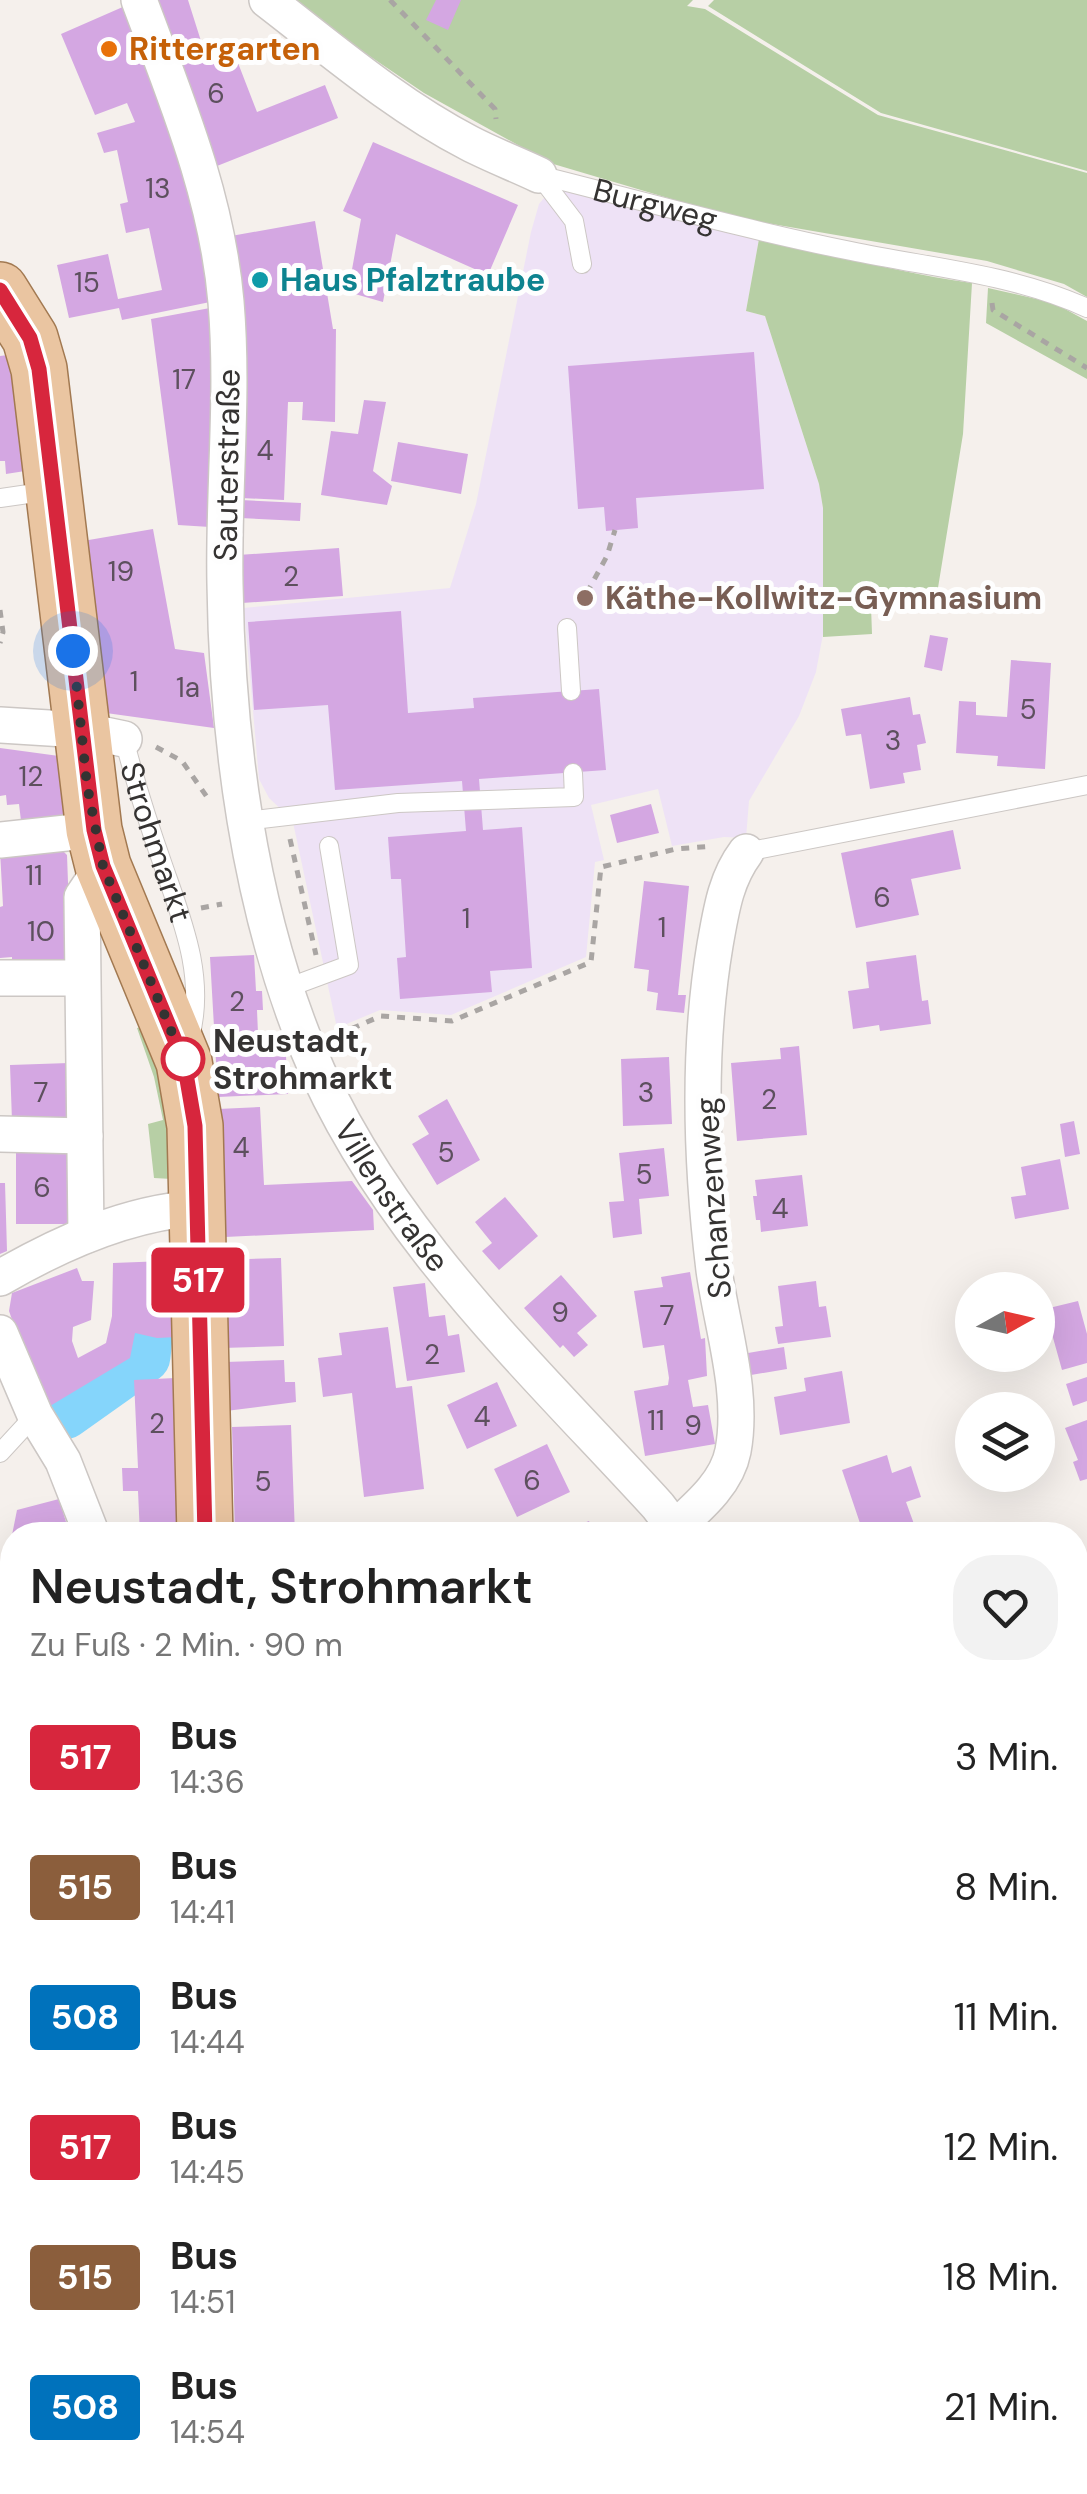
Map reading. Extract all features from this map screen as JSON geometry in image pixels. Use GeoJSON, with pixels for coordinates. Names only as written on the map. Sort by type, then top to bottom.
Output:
{"type":"FeatureCollection","features":[{"type":"Feature","properties":{"kind":"main road"},"geometry":{"type":"LineString","coordinates":[[0,290],[30,338],[39,369],[54,490],[102,734]]}},
{"type":"Feature","properties":{"kind":"main road","name":"Strohmarkt"},"geometry":{"type":"LineString","coordinates":[[102,734],[98,848],[184,1062],[195,1126],[205,1522]]}},
{"type":"Feature","properties":{"kind":"street","name":"Sauterstraße"},"geometry":{"type":"LineString","coordinates":[[140,0],[196,155],[212,217],[226,299],[227,643],[246,820],[271,939]]}},
{"type":"Feature","properties":{"kind":"street","name":"Burgweg"},"geometry":{"type":"LineString","coordinates":[[267,0],[424,116],[469,143],[539,175]]}},
{"type":"Feature","properties":{"kind":"street"},"geometry":{"type":"LineString","coordinates":[[0,725],[102,734]]}},
{"type":"Feature","properties":{"kind":"street"},"geometry":{"type":"LineString","coordinates":[[0,840],[98,848]]}},
{"type":"Feature","properties":{"kind":"street","name":"Strohmarkt"},"geometry":{"type":"LineString","coordinates":[[86,1234],[82,897],[98,848]]}},
{"type":"Feature","properties":{"kind":"street","name":"Schanzenweg"},"geometry":{"type":"LineString","coordinates":[[686,1522],[713,1491],[734,1450],[734,1388],[714,1272],[702,1135],[708,986],[738,849]]}},
{"type":"Feature","properties":{"kind":"street","name":"Villenstraße"},"geometry":{"type":"LineString","coordinates":[[271,939],[308,1048],[332,1100],[394,1202],[476,1307],[668,1522]]}},
{"type":"Feature","properties":{"kind":"street"},"geometry":{"type":"LineString","coordinates":[[0,978],[82,978]]}},
{"type":"Feature","properties":{"kind":"street"},"geometry":{"type":"LineString","coordinates":[[0,1134],[85,1136]]}},
{"type":"Feature","properties":{"kind":"street"},"geometry":{"type":"LineString","coordinates":[[0,1278],[86,1234],[166,1210],[197,1208]]}},
{"type":"Feature","properties":{"kind":"street"},"geometry":{"type":"LineString","coordinates":[[0,1333],[35,1415],[63,1461],[87,1522]]}},
{"type":"Feature","properties":{"kind":"lane"},"geometry":{"type":"LineString","coordinates":[[539,175],[574,221],[582,264]]}},
{"type":"Feature","properties":{"kind":"lane","name":"Burgweg"},"geometry":{"type":"LineString","coordinates":[[539,175],[849,251],[992,276],[1050,291],[1087,308]]}},
{"type":"Feature","properties":{"kind":"lane"},"geometry":{"type":"LineString","coordinates":[[0,498],[54,490]]}},
{"type":"Feature","properties":{"kind":"lane"},"geometry":{"type":"LineString","coordinates":[[568,628],[571,691]]}},
{"type":"Feature","properties":{"kind":"lane","name":"Strohmarkt"},"geometry":{"type":"LineString","coordinates":[[102,734],[158,850],[182,912],[192,952],[194,1022],[184,1062]]}},
{"type":"Feature","properties":{"kind":"lane"},"geometry":{"type":"LineString","coordinates":[[246,820],[398,803],[574,797],[573,773]]}},
{"type":"Feature","properties":{"kind":"lane"},"geometry":{"type":"LineString","coordinates":[[738,849],[1012,802],[1087,784]]}},
{"type":"Feature","properties":{"kind":"lane"},"geometry":{"type":"LineString","coordinates":[[286,988],[349,965],[329,846]]}},
{"type":"Feature","properties":{"kind":"lane"},"geometry":{"type":"LineString","coordinates":[[0,1453],[35,1415]]}},
{"type":"Feature","properties":{"kind":"path"},"geometry":{"type":"LineString","coordinates":[[390,0],[495,108],[496,119]]}},
{"type":"Feature","properties":{"kind":"path"},"geometry":{"type":"LineString","coordinates":[[990,296],[993,310],[1087,368]]}},
{"type":"Feature","properties":{"kind":"path"},"geometry":{"type":"LineString","coordinates":[[568,628],[607,556],[616,530]]}},
{"type":"Feature","properties":{"kind":"path"},"geometry":{"type":"LineString","coordinates":[[0,610],[0,643]]}},
{"type":"Feature","properties":{"kind":"path"},"geometry":{"type":"LineString","coordinates":[[102,734],[164,750],[182,761],[209,802]]}},
{"type":"Feature","properties":{"kind":"path"},"geometry":{"type":"LineString","coordinates":[[290,843],[314,946]]}},
{"type":"Feature","properties":{"kind":"path"},"geometry":{"type":"LineString","coordinates":[[333,1036],[382,1016],[452,1020],[591,962],[601,867],[676,849],[738,849]]}},
{"type":"Feature","properties":{"kind":"shaded area","name":"Käthe-Kollwitz-Gymnasium"},"geometry":{"type":"Polygon","coordinates":[[[555,185],[759,239],[746,311],[765,316],[819,484],[823,508],[823,634],[816,672],[799,716],[749,801],[746,838],[724,837],[672,846],[658,789],[591,805],[604,860],[595,862],[586,957],[451,1015],[380,1010],[337,1028],[291,813],[285,813],[269,798],[259,779],[244,608],[450,588],[476,504],[531,232],[539,204],[555,185]]]}},
{"type":"Feature","properties":{"kind":"green space"},"geometry":{"type":"Polygon","coordinates":[[[287,0],[693,0],[687,6],[705,9],[878,115],[1087,173],[1087,297],[1064,284],[987,261],[732,217],[523,155],[525,149],[424,93],[287,0]]]}},
{"type":"Feature","properties":{"kind":"green space"},"geometry":{"type":"Polygon","coordinates":[[[714,0],[1087,0],[1087,171],[881,113],[708,6],[714,0]]]}},
{"type":"Feature","properties":{"kind":"green space"},"geometry":{"type":"Polygon","coordinates":[[[759,239],[972,283],[963,434],[937,594],[871,606],[872,634],[823,637],[823,508],[819,484],[765,316],[746,311],[759,239]]]}},
{"type":"Feature","properties":{"kind":"green space"},"geometry":{"type":"Polygon","coordinates":[[[988,288],[1054,303],[1087,321],[1087,379],[986,323],[988,288]]]}},
{"type":"Feature","properties":{"kind":"green space"},"geometry":{"type":"Polygon","coordinates":[[[147,1026],[167,1087],[172,1179],[154,1178],[148,1124],[163,1120],[154,1077],[137,1028],[147,1026]]]}},
{"type":"Feature","properties":{"kind":"building"},"geometry":{"type":"Polygon","coordinates":[[[152,0],[188,0],[207,60],[233,50],[257,112],[325,85],[338,118],[212,168],[152,0]]]}},
{"type":"Feature","properties":{"kind":"building"},"geometry":{"type":"Polygon","coordinates":[[[436,0],[461,0],[448,30],[426,20],[436,0]]]}},
{"type":"Feature","properties":{"kind":"building"},"geometry":{"type":"Polygon","coordinates":[[[125,6],[175,134],[215,301],[122,320],[119,308],[69,318],[57,265],[108,254],[118,299],[162,290],[149,228],[126,233],[120,204],[128,202],[117,150],[104,153],[97,133],[135,122],[127,103],[95,115],[61,34],[125,6]]]}},
{"type":"Feature","properties":{"kind":"building"},"geometry":{"type":"Polygon","coordinates":[[[373,142],[518,205],[488,275],[396,234],[383,302],[348,292],[361,219],[343,211],[373,142]]]}},
{"type":"Feature","properties":{"kind":"building"},"geometry":{"type":"Polygon","coordinates":[[[315,221],[336,329],[335,422],[302,420],[303,402],[288,402],[284,500],[241,498],[246,325],[231,236],[315,221]]]}},
{"type":"Feature","properties":{"kind":"building"},"geometry":{"type":"Polygon","coordinates":[[[210,308],[210,527],[178,525],[151,319],[210,308]]]}},
{"type":"Feature","properties":{"kind":"building"},"geometry":{"type":"Polygon","coordinates":[[[754,352],[764,489],[636,498],[638,528],[606,531],[604,507],[578,509],[568,366],[754,352]]]}},
{"type":"Feature","properties":{"kind":"building"},"geometry":{"type":"Polygon","coordinates":[[[8,355],[25,471],[6,474],[5,461],[0,461],[0,356],[8,355]]]}},
{"type":"Feature","properties":{"kind":"building"},"geometry":{"type":"Polygon","coordinates":[[[364,400],[386,402],[373,471],[392,486],[387,505],[321,495],[331,431],[358,434],[364,400]]]}},
{"type":"Feature","properties":{"kind":"building"},"geometry":{"type":"Polygon","coordinates":[[[398,442],[468,454],[461,494],[391,481],[398,442]]]}},
{"type":"Feature","properties":{"kind":"building"},"geometry":{"type":"Polygon","coordinates":[[[241,500],[301,503],[300,521],[240,518],[241,500]]]}},
{"type":"Feature","properties":{"kind":"building"},"geometry":{"type":"Polygon","coordinates":[[[153,529],[175,649],[204,653],[214,728],[106,713],[77,542],[153,529]]]}},
{"type":"Feature","properties":{"kind":"building"},"geometry":{"type":"Polygon","coordinates":[[[339,548],[343,596],[242,603],[238,555],[339,548]]]}},
{"type":"Feature","properties":{"kind":"building"},"geometry":{"type":"Polygon","coordinates":[[[401,611],[408,713],[474,708],[473,698],[599,689],[606,770],[479,779],[483,830],[522,827],[532,968],[490,971],[492,992],[400,999],[397,958],[406,957],[401,879],[391,879],[388,837],[466,831],[462,781],[335,790],[328,705],[254,710],[248,622],[401,611]]]}},
{"type":"Feature","properties":{"kind":"building"},"geometry":{"type":"Polygon","coordinates":[[[930,635],[948,638],[942,671],[924,667],[930,635]]]}},
{"type":"Feature","properties":{"kind":"building"},"geometry":{"type":"Polygon","coordinates":[[[1011,660],[1051,663],[1045,769],[997,766],[998,756],[956,753],[959,701],[976,702],[976,715],[1007,717],[1011,660]]]}},
{"type":"Feature","properties":{"kind":"building"},"geometry":{"type":"Polygon","coordinates":[[[910,697],[913,715],[920,714],[926,743],[917,745],[921,770],[903,773],[905,783],[870,789],[861,734],[846,736],[841,709],[910,697]]]}},
{"type":"Feature","properties":{"kind":"building"},"geometry":{"type":"Polygon","coordinates":[[[0,748],[59,756],[68,824],[22,829],[19,804],[7,805],[6,795],[0,796],[0,748]]]}},
{"type":"Feature","properties":{"kind":"building"},"geometry":{"type":"Polygon","coordinates":[[[651,804],[659,833],[617,843],[610,815],[651,804]]]}},
{"type":"Feature","properties":{"kind":"building"},"geometry":{"type":"Polygon","coordinates":[[[953,830],[961,869],[911,879],[919,915],[856,928],[841,853],[953,830]]]}},
{"type":"Feature","properties":{"kind":"building"},"geometry":{"type":"Polygon","coordinates":[[[58,846],[67,855],[71,966],[12,963],[12,957],[0,958],[0,851],[58,846]]]}},
{"type":"Feature","properties":{"kind":"building"},"geometry":{"type":"Polygon","coordinates":[[[644,881],[689,886],[678,995],[686,995],[684,1013],[656,1010],[658,993],[647,991],[649,970],[634,968],[644,881]]]}},
{"type":"Feature","properties":{"kind":"building"},"geometry":{"type":"Polygon","coordinates":[[[254,955],[256,991],[262,991],[263,1010],[257,1010],[259,1057],[286,1056],[288,1094],[218,1097],[210,957],[254,955]]]}},
{"type":"Feature","properties":{"kind":"building"},"geometry":{"type":"Polygon","coordinates":[[[916,955],[922,1001],[928,1000],[931,1024],[880,1031],[879,1025],[853,1029],[848,991],[869,988],[866,962],[916,955]]]}},
{"type":"Feature","properties":{"kind":"building"},"geometry":{"type":"Polygon","coordinates":[[[799,1046],[807,1135],[737,1141],[731,1063],[781,1059],[780,1048],[799,1046]]]}},
{"type":"Feature","properties":{"kind":"building"},"geometry":{"type":"Polygon","coordinates":[[[669,1057],[672,1124],[623,1126],[621,1059],[669,1057]]]}},
{"type":"Feature","properties":{"kind":"building"},"geometry":{"type":"Polygon","coordinates":[[[69,1063],[71,1120],[12,1121],[10,1065],[69,1063]]]}},
{"type":"Feature","properties":{"kind":"building"},"geometry":{"type":"Polygon","coordinates":[[[447,1099],[480,1160],[437,1185],[412,1144],[429,1134],[418,1116],[447,1099]]]}},
{"type":"Feature","properties":{"kind":"building"},"geometry":{"type":"Polygon","coordinates":[[[260,1107],[264,1185],[352,1181],[373,1210],[374,1230],[225,1237],[218,1109],[260,1107]]]}},
{"type":"Feature","properties":{"kind":"building"},"geometry":{"type":"Polygon","coordinates":[[[1074,1121],[1080,1154],[1065,1157],[1060,1124],[1074,1121]]]}},
{"type":"Feature","properties":{"kind":"building"},"geometry":{"type":"Polygon","coordinates":[[[664,1148],[669,1196],[639,1199],[642,1234],[613,1238],[609,1202],[624,1201],[619,1153],[664,1148]]]}},
{"type":"Feature","properties":{"kind":"building"},"geometry":{"type":"Polygon","coordinates":[[[16,1149],[69,1149],[69,1224],[16,1224],[16,1149]]]}},
{"type":"Feature","properties":{"kind":"building"},"geometry":{"type":"Polygon","coordinates":[[[1060,1159],[1069,1209],[1015,1219],[1011,1197],[1026,1195],[1021,1167],[1060,1159]]]}},
{"type":"Feature","properties":{"kind":"building"},"geometry":{"type":"Polygon","coordinates":[[[802,1175],[808,1226],[761,1232],[753,1196],[757,1196],[755,1180],[802,1175]]]}},
{"type":"Feature","properties":{"kind":"building"},"geometry":{"type":"Polygon","coordinates":[[[0,1183],[5,1183],[7,1251],[0,1254],[0,1183]]]}},
{"type":"Feature","properties":{"kind":"building"},"geometry":{"type":"Polygon","coordinates":[[[505,1197],[538,1236],[499,1270],[482,1251],[492,1243],[475,1222],[505,1197]]]}},
{"type":"Feature","properties":{"kind":"building"},"geometry":{"type":"Polygon","coordinates":[[[281,1258],[284,1346],[222,1348],[219,1260],[281,1258]]]}},
{"type":"Feature","properties":{"kind":"building"},"geometry":{"type":"Polygon","coordinates":[[[165,1261],[175,1276],[177,1337],[135,1333],[130,1358],[50,1406],[40,1400],[9,1311],[12,1293],[77,1268],[82,1281],[94,1281],[91,1320],[73,1327],[72,1341],[78,1358],[106,1343],[112,1316],[113,1263],[165,1261]]]}},
{"type":"Feature","properties":{"kind":"building"},"geometry":{"type":"Polygon","coordinates":[[[690,1272],[701,1339],[705,1338],[707,1376],[688,1380],[693,1407],[708,1405],[715,1444],[645,1456],[634,1391],[668,1385],[669,1378],[664,1345],[643,1348],[634,1291],[663,1287],[661,1277],[690,1272]]]}},
{"type":"Feature","properties":{"kind":"building"},"geometry":{"type":"Polygon","coordinates":[[[561,1275],[597,1316],[577,1333],[588,1345],[574,1357],[563,1345],[560,1348],[524,1308],[561,1275]]]}},
{"type":"Feature","properties":{"kind":"building"},"geometry":{"type":"Polygon","coordinates":[[[816,1281],[819,1307],[826,1306],[831,1337],[778,1344],[775,1327],[783,1326],[778,1286],[816,1281]]]}},
{"type":"Feature","properties":{"kind":"building"},"geometry":{"type":"Polygon","coordinates":[[[425,1283],[429,1317],[445,1315],[448,1336],[459,1334],[465,1372],[407,1381],[393,1287],[425,1283]]]}},
{"type":"Feature","properties":{"kind":"building"},"geometry":{"type":"Polygon","coordinates":[[[1078,1301],[1087,1334],[1087,1363],[1062,1370],[1055,1345],[1055,1307],[1078,1301]]]}},
{"type":"Feature","properties":{"kind":"building"},"geometry":{"type":"Polygon","coordinates":[[[388,1327],[396,1388],[412,1386],[424,1489],[364,1497],[352,1393],[323,1397],[318,1358],[342,1355],[339,1333],[388,1327]]]}},
{"type":"Feature","properties":{"kind":"building"},"geometry":{"type":"Polygon","coordinates":[[[784,1347],[787,1369],[751,1375],[748,1353],[784,1347]]]}},
{"type":"Feature","properties":{"kind":"building"},"geometry":{"type":"Polygon","coordinates":[[[284,1360],[285,1382],[295,1382],[296,1402],[226,1411],[225,1362],[284,1360]]]}},
{"type":"Feature","properties":{"kind":"building"},"geometry":{"type":"Polygon","coordinates":[[[842,1371],[850,1423],[780,1435],[774,1397],[806,1391],[804,1378],[842,1371]]]}},
{"type":"Feature","properties":{"kind":"building"},"geometry":{"type":"Polygon","coordinates":[[[1087,1377],[1087,1401],[1073,1406],[1066,1384],[1087,1377]]]}},
{"type":"Feature","properties":{"kind":"building"},"geometry":{"type":"Polygon","coordinates":[[[175,1378],[181,1522],[139,1522],[138,1491],[123,1491],[122,1468],[138,1468],[134,1380],[175,1378]]]}},
{"type":"Feature","properties":{"kind":"building"},"geometry":{"type":"Polygon","coordinates":[[[497,1382],[517,1426],[467,1449],[447,1405],[497,1382]]]}},
{"type":"Feature","properties":{"kind":"building"},"geometry":{"type":"Polygon","coordinates":[[[1087,1420],[1087,1479],[1080,1481],[1073,1462],[1078,1460],[1065,1428],[1087,1420]]]}},
{"type":"Feature","properties":{"kind":"building"},"geometry":{"type":"Polygon","coordinates":[[[291,1425],[295,1522],[235,1522],[232,1427],[291,1425]]]}},
{"type":"Feature","properties":{"kind":"building"},"geometry":{"type":"Polygon","coordinates":[[[547,1444],[570,1492],[517,1517],[494,1469],[547,1444]]]}},
{"type":"Feature","properties":{"kind":"building"},"geometry":{"type":"Polygon","coordinates":[[[887,1455],[892,1473],[911,1466],[921,1497],[906,1502],[913,1522],[860,1522],[842,1470],[887,1455]]]}},
{"type":"Feature","properties":{"kind":"building"},"geometry":{"type":"Polygon","coordinates":[[[59,1499],[66,1522],[15,1522],[17,1510],[59,1499]]]}},
{"type":"Feature","properties":{"kind":"waterway"},"geometry":{"type":"LineString","coordinates":[[64,1412],[143,1356],[145,1337]]}},
{"type":"Feature","properties":{"kind":"waterway"},"geometry":{"type":"LineString","coordinates":[[91,1393],[92,1384]]}},
{"type":"Feature","properties":{"kind":"bus line","name":"517"},"geometry":{"type":"LineString","coordinates":[[0,290],[30,338],[39,369],[94,830],[103,866],[184,1062],[195,1126],[205,1522]]}},
{"type":"Feature","properties":{"kind":"place","name":"Rittergarten"},"geometry":{"type":"Point","coordinates":[109,49]}},
{"type":"Feature","properties":{"kind":"place","name":"Haus Pfalztraube"},"geometry":{"type":"Point","coordinates":[260,280]}},
{"type":"Feature","properties":{"kind":"place","name":"Käthe-Kollwitz-Gymnasium"},"geometry":{"type":"Point","coordinates":[585,598]}},
{"type":"Feature","properties":{"kind":"place","name":"Neustadt, Strohmarkt"},"geometry":{"type":"Point","coordinates":[183,1059]}},
{"type":"Feature","properties":{"kind":"route"},"geometry":{"type":"LineString","coordinates":[[73,651],[87,785],[103,866],[184,1062],[183,1059]]}}]}
